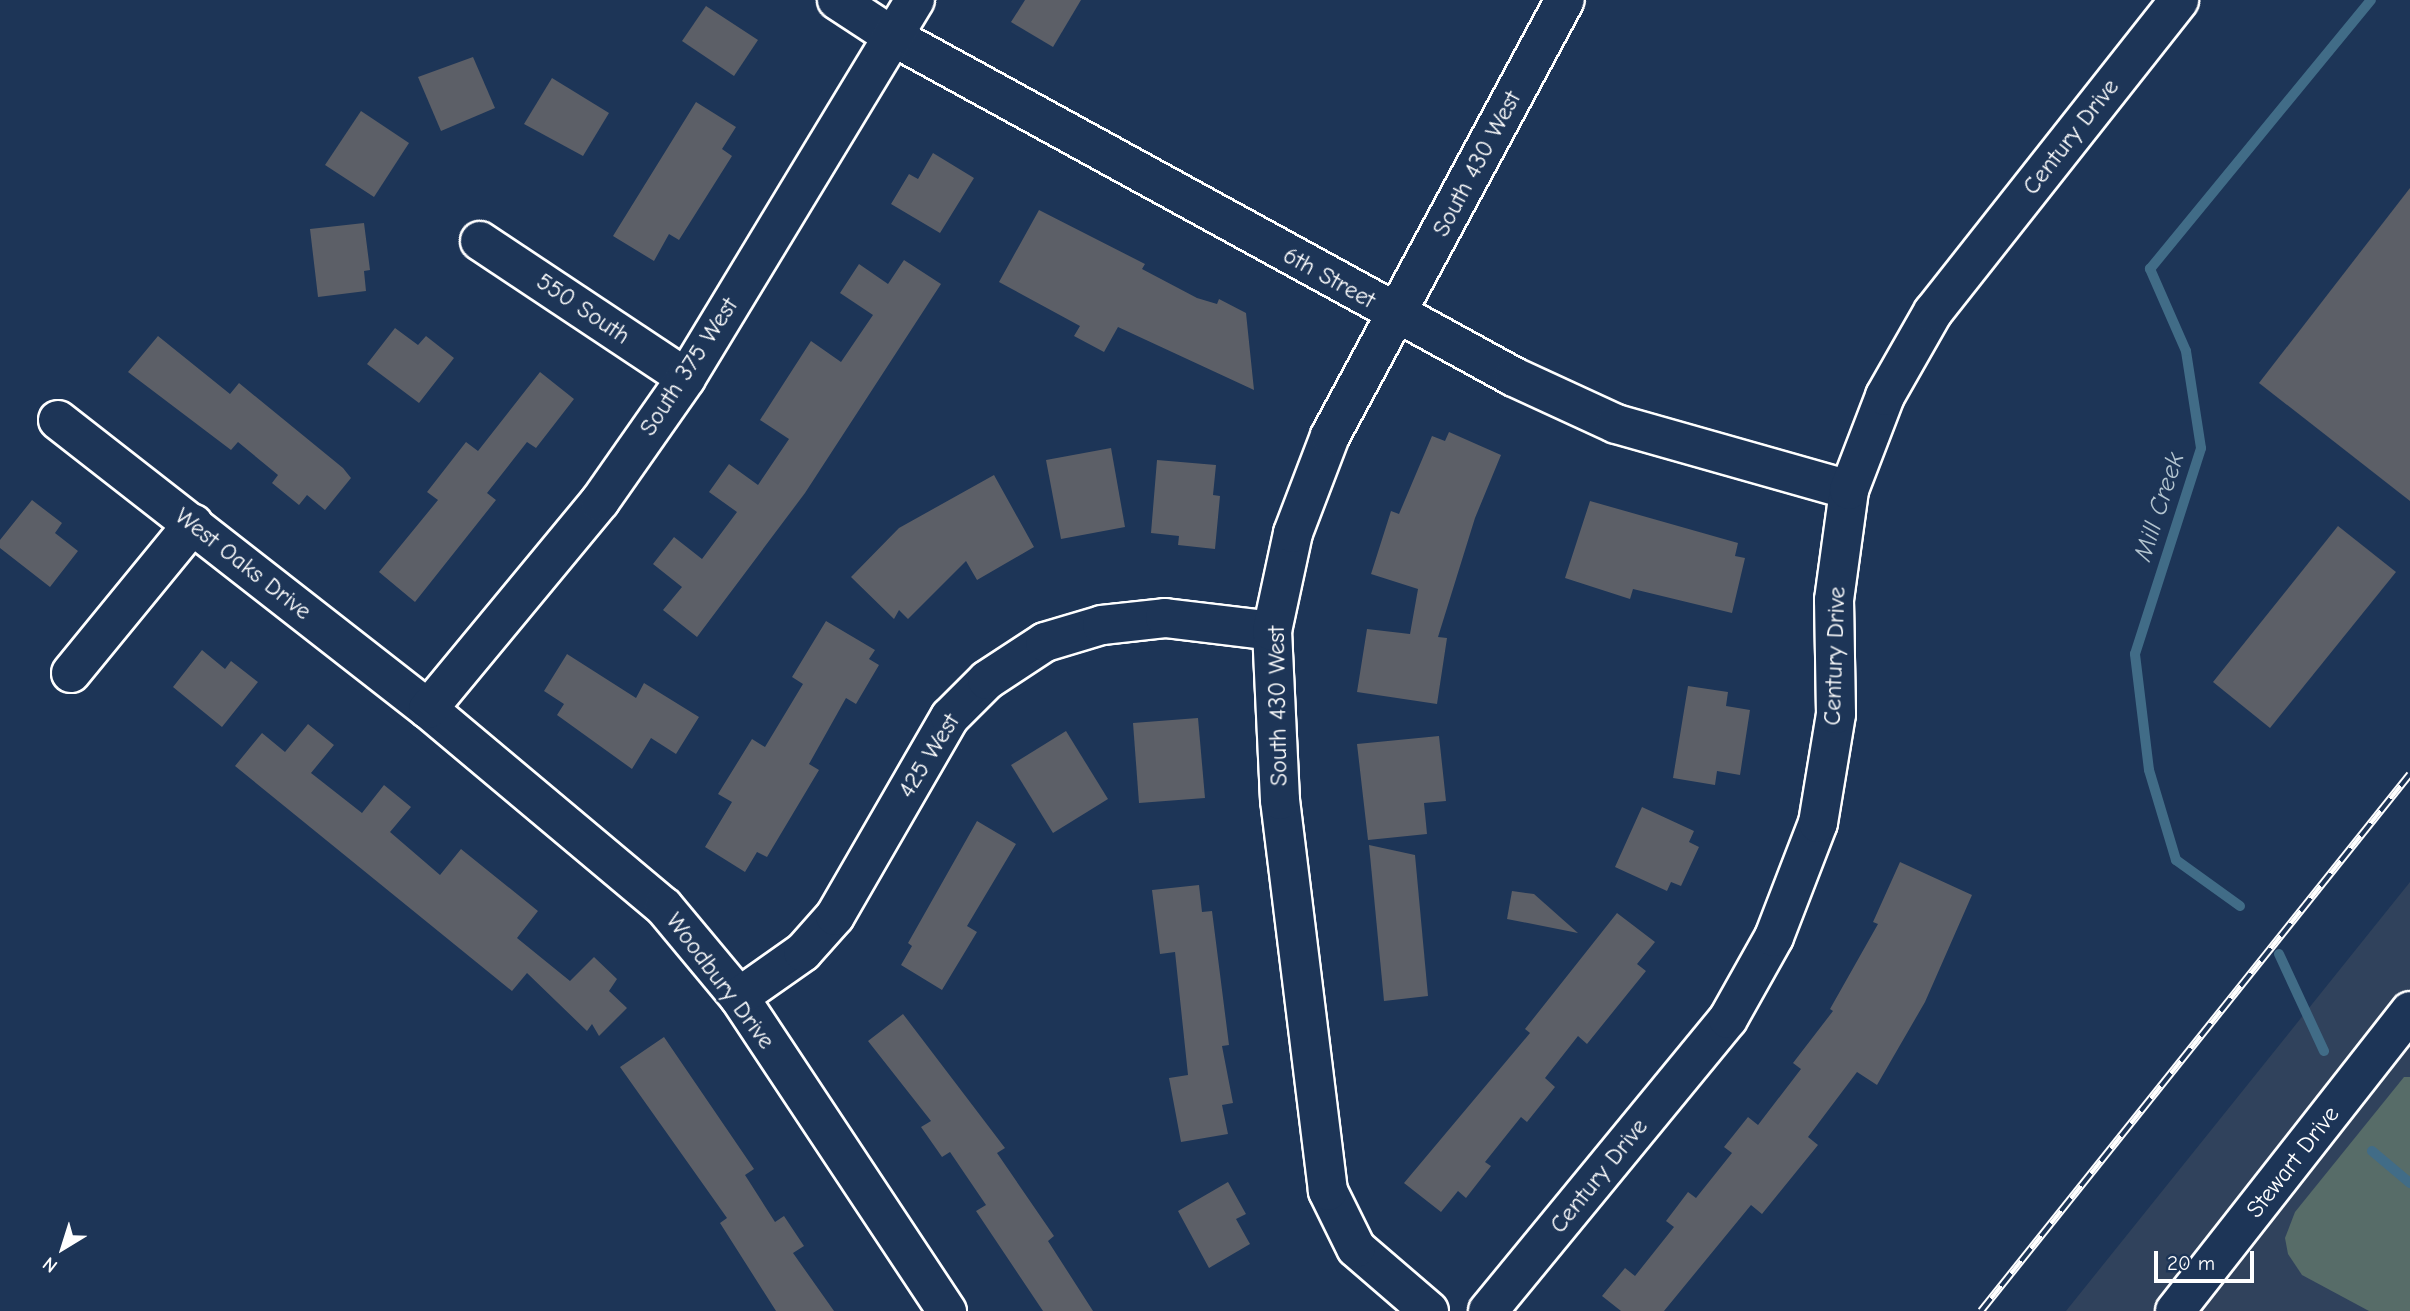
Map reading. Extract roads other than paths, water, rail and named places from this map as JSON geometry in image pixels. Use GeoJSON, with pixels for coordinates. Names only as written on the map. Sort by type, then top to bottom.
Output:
{"type":"FeatureCollection","features":[{"type":"Feature","properties":{"kind":"street","name":"6th Street"},"geometry":{"type":"LineString","coordinates":[[837,0],[892,36],[1395,315],[1616,424],[1849,490]]}},
{"type":"Feature","properties":{"kind":"street","name":"South 375 West"},"geometry":{"type":"LineString","coordinates":[[428,709],[600,501],[686,378],[915,0]]}},
{"type":"Feature","properties":{"kind":"street","name":"South 430 West"},"geometry":{"type":"LineString","coordinates":[[1429,1311],[1356,1248],[1328,1191],[1280,800],[1272,631],[1293,533],[1330,436],[1565,0]]}},
{"type":"Feature","properties":{"kind":"street","name":"Century Drive"},"geometry":{"type":"LineString","coordinates":[[1488,1311],[1728,1019],[1774,937],[1818,823],[1836,715],[1834,600],[1849,490],[1885,396],[1933,312],[2179,0]]}},
{"type":"Feature","properties":{"kind":"street","name":"550 South"},"geometry":{"type":"LineString","coordinates":[[480,240],[686,378]]}},
{"type":"Feature","properties":{"kind":"street","name":"West Oaks Drive"},"geometry":{"type":"LineString","coordinates":[[58,420],[428,709]]}},
{"type":"Feature","properties":{"kind":"street"},"geometry":{"type":"LineString","coordinates":[[71,673],[192,524]]}},
{"type":"Feature","properties":{"kind":"street","name":"425 West"},"geometry":{"type":"LineString","coordinates":[[739,998],[803,952],[835,916],[950,717],[987,680],[1045,642],[1102,625],[1165,618],[1272,631]]}},
{"type":"Feature","properties":{"kind":"street","name":"Woodbury Drive"},"geometry":{"type":"LineString","coordinates":[[428,709],[664,907],[739,998],[947,1311]]}},
{"type":"Feature","properties":{"kind":"street","name":"Stewart Drive"},"geometry":{"type":"LineString","coordinates":[[2175,1311],[2408,1018]]}},
{"type":"Feature","properties":{"kind":"waterway","name":"Mill Creek"},"geometry":{"type":"LineString","coordinates":[[2240,906],[2176,860],[2149,770],[2135,654],[2201,448],[2186,351],[2150,269],[2371,0]]}},
{"type":"Feature","properties":{"kind":"waterway","name":"Mill Creek"},"geometry":{"type":"LineString","coordinates":[[2279,954],[2324,1051]]}},
{"type":"Feature","properties":{"kind":"waterway","name":"Mill Creek"},"geometry":{"type":"LineString","coordinates":[[2372,1151],[2410,1183]]}},
{"type":"Feature","properties":{"kind":"railway"},"geometry":{"type":"LineString","coordinates":[[1981,1311],[2410,774]]}}]}
